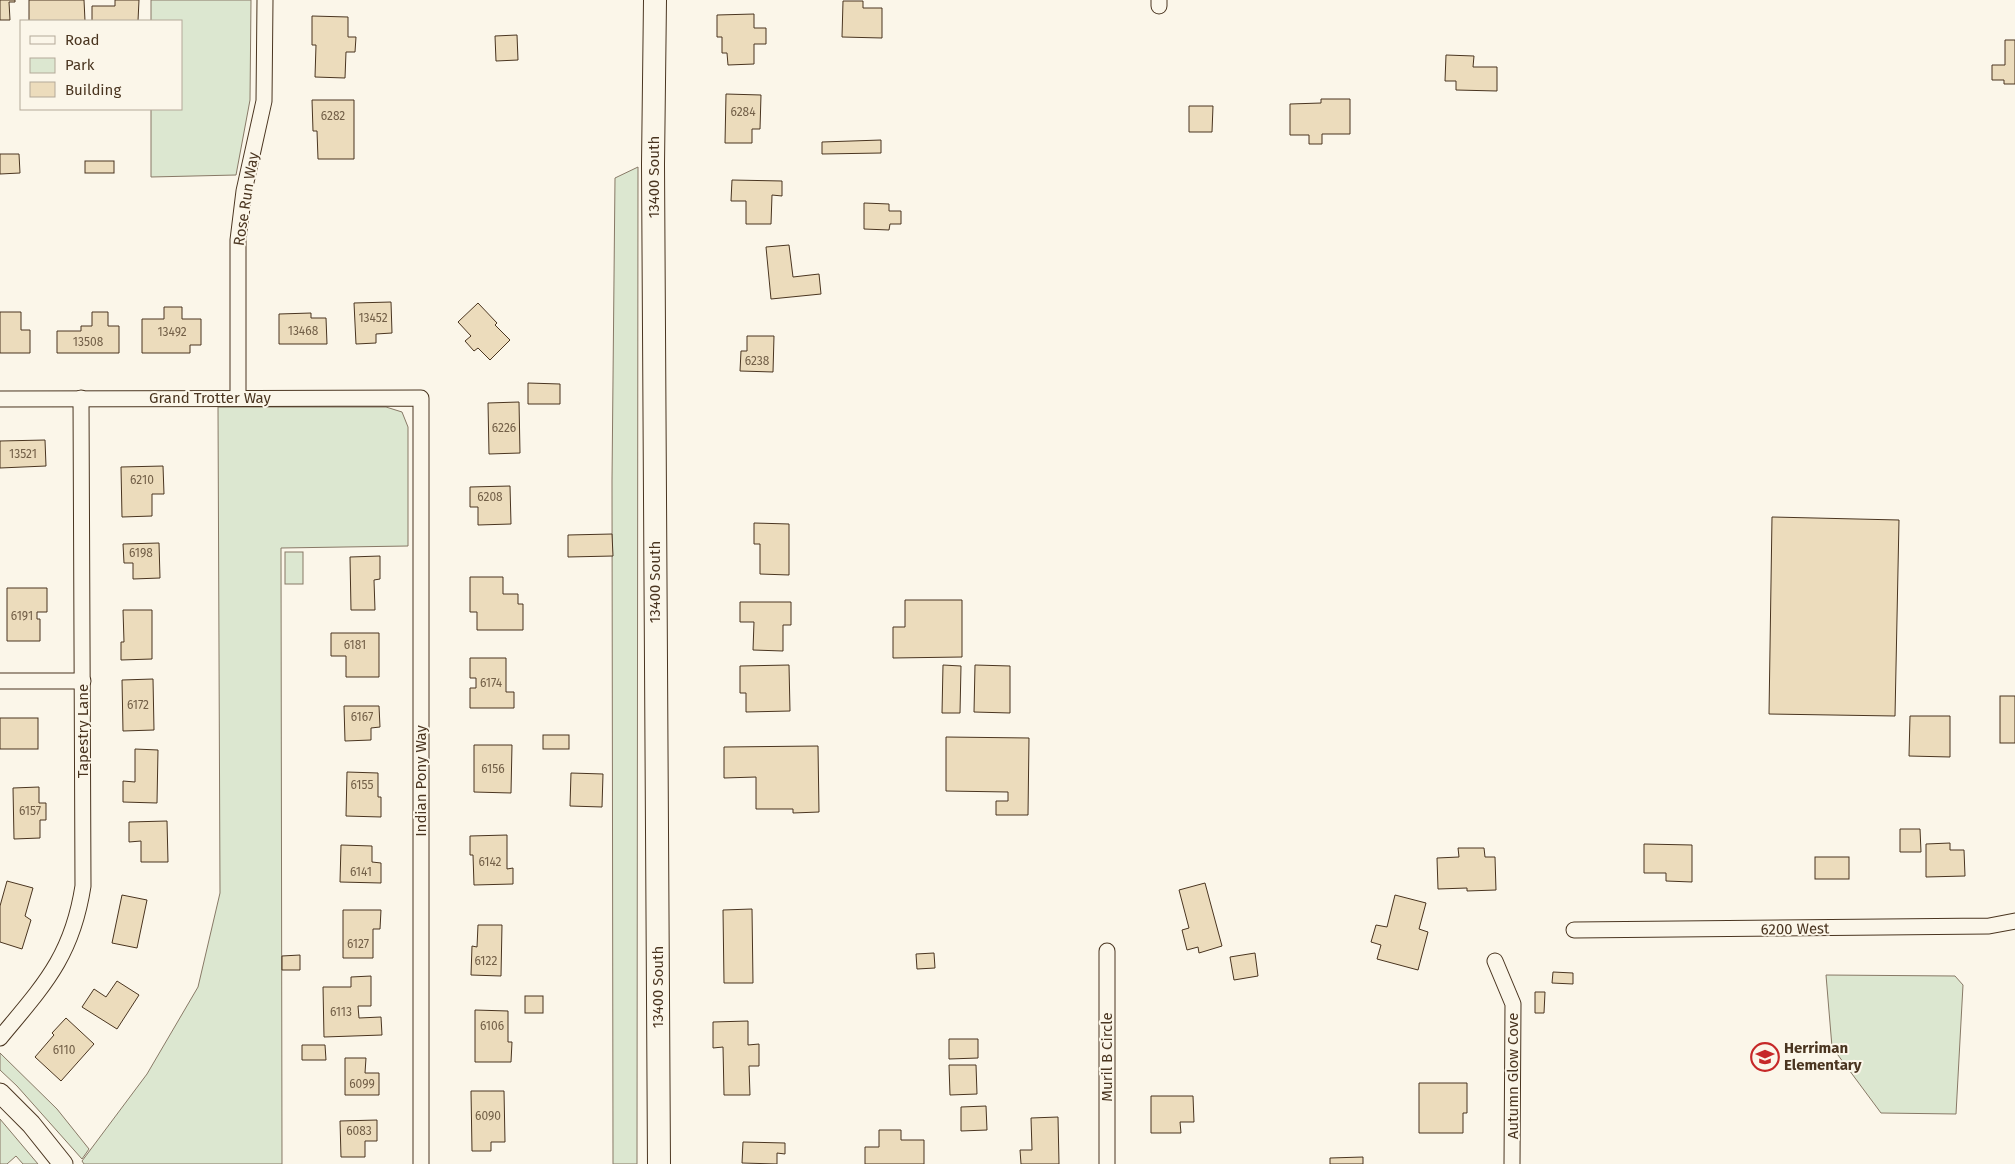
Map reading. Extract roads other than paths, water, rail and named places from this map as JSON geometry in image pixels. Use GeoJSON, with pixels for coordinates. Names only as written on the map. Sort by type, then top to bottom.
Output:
{"type":"FeatureCollection","features":[{"type":"Feature","properties":{"kind":"main road","name":"13400 South"},"geometry":{"type":"LineString","coordinates":[[655,0],[653,174],[659,1164]]}},
{"type":"Feature","properties":{"kind":"street","name":"Rose Run Way"},"geometry":{"type":"LineString","coordinates":[[238,398],[238,240],[243,199],[264,101],[265,0]]}},
{"type":"Feature","properties":{"kind":"street","name":"Tapestry Lane"},"geometry":{"type":"LineString","coordinates":[[0,1038],[54,970],[65,950],[80,908],[84,864],[81,398]]}},
{"type":"Feature","properties":{"kind":"street","name":"Grand Trotter Way"},"geometry":{"type":"LineString","coordinates":[[0,399],[421,398]]}},
{"type":"Feature","properties":{"kind":"street","name":"Indian Pony Way"},"geometry":{"type":"LineString","coordinates":[[421,398],[421,1164]]}},
{"type":"Feature","properties":{"kind":"street"},"geometry":{"type":"LineString","coordinates":[[0,682],[83,681]]}},
{"type":"Feature","properties":{"kind":"street","name":"6200 West"},"geometry":{"type":"LineString","coordinates":[[1574,930],[1989,926],[2015,921]]}},
{"type":"Feature","properties":{"kind":"street","name":"Muril B Circle"},"geometry":{"type":"LineString","coordinates":[[1107,951],[1107,1164]]}},
{"type":"Feature","properties":{"kind":"street","name":"Autumn Glow Cove"},"geometry":{"type":"LineString","coordinates":[[1496,961],[1513,1004],[1512,1164]]}},
{"type":"Feature","properties":{"kind":"street"},"geometry":{"type":"LineString","coordinates":[[0,1094],[31,1124],[63,1164]]}},
{"type":"Feature","properties":{"kind":"place","name":"Herriman Elementary"},"geometry":{"type":"Point","coordinates":[1765,1057]}}]}
